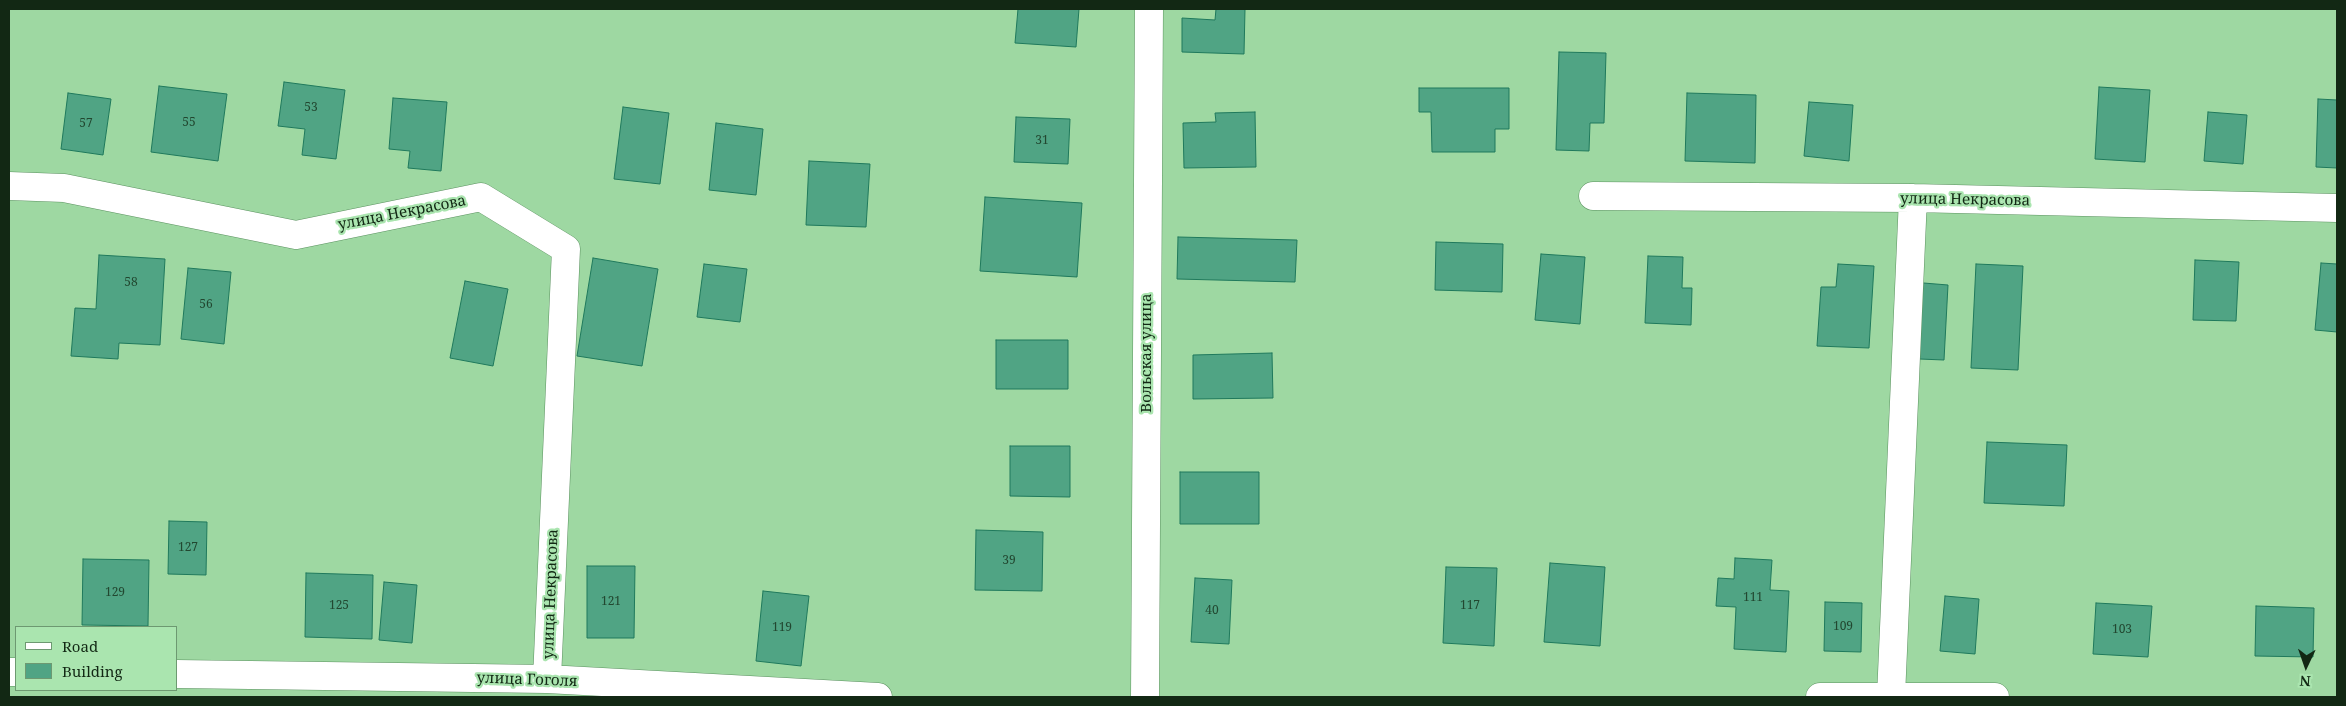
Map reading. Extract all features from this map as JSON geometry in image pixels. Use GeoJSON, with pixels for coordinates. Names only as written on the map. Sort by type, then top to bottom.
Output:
{"type":"FeatureCollection","features":[{"type":"Feature","properties":{"kind":"street","name":"Вольская улица"},"geometry":{"type":"LineString","coordinates":[[1145,697],[1148,9]]}},
{"type":"Feature","properties":{"kind":"street","name":"улица Некрасова"},"geometry":{"type":"LineString","coordinates":[[9,186],[64,188],[296,235],[481,197],[566,249],[547,679]]}},
{"type":"Feature","properties":{"kind":"street","name":"улица Некрасова"},"geometry":{"type":"LineString","coordinates":[[1593,196],[1913,198],[2337,208]]}},
{"type":"Feature","properties":{"kind":"street"},"geometry":{"type":"LineString","coordinates":[[1890,696],[1913,198]]}},
{"type":"Feature","properties":{"kind":"street","name":"улица Гоголя"},"geometry":{"type":"LineString","coordinates":[[178,674],[547,679],[878,697]]}},
{"type":"Feature","properties":{"kind":"street"},"geometry":{"type":"LineString","coordinates":[[1820,697],[1995,697]]}},
{"type":"Feature","properties":{"kind":"building"},"geometry":{"type":"Polygon","coordinates":[[[1018,9],[1079,9],[1076,47],[1015,43],[1018,9]]]}},
{"type":"Feature","properties":{"kind":"building"},"geometry":{"type":"Polygon","coordinates":[[[1216,9],[1245,9],[1244,54],[1182,52],[1182,18],[1215,20],[1216,9]]]}},
{"type":"Feature","properties":{"kind":"building"},"geometry":{"type":"Polygon","coordinates":[[[1559,52],[1606,53],[1604,123],[1590,123],[1589,151],[1556,150],[1559,52]]]}},
{"type":"Feature","properties":{"kind":"building"},"geometry":{"type":"Polygon","coordinates":[[[284,82],[345,90],[336,159],[302,155],[305,129],[278,126],[284,82]]]}},
{"type":"Feature","properties":{"kind":"building"},"geometry":{"type":"Polygon","coordinates":[[[159,86],[227,94],[218,161],[151,152],[159,86]]]}},
{"type":"Feature","properties":{"kind":"building"},"geometry":{"type":"Polygon","coordinates":[[[2099,87],[2150,90],[2145,162],[2095,159],[2099,87]]]}},
{"type":"Feature","properties":{"kind":"building"},"geometry":{"type":"Polygon","coordinates":[[[1419,88],[1509,88],[1509,129],[1495,129],[1495,152],[1432,152],[1431,112],[1419,112],[1419,88]]]}},
{"type":"Feature","properties":{"kind":"building"},"geometry":{"type":"Polygon","coordinates":[[[68,93],[111,99],[103,155],[61,149],[68,93]]]}},
{"type":"Feature","properties":{"kind":"building"},"geometry":{"type":"Polygon","coordinates":[[[1687,93],[1756,95],[1755,163],[1685,161],[1687,93]]]}},
{"type":"Feature","properties":{"kind":"building"},"geometry":{"type":"Polygon","coordinates":[[[393,98],[447,102],[441,171],[408,168],[410,151],[389,149],[393,98]]]}},
{"type":"Feature","properties":{"kind":"building"},"geometry":{"type":"Polygon","coordinates":[[[2318,99],[2337,100],[2337,168],[2316,167],[2318,99]]]}},
{"type":"Feature","properties":{"kind":"building"},"geometry":{"type":"Polygon","coordinates":[[[1809,102],[1853,105],[1849,161],[1804,156],[1809,102]]]}},
{"type":"Feature","properties":{"kind":"building"},"geometry":{"type":"Polygon","coordinates":[[[623,107],[669,113],[660,184],[614,179],[623,107]]]}},
{"type":"Feature","properties":{"kind":"building"},"geometry":{"type":"Polygon","coordinates":[[[1255,112],[1256,167],[1184,168],[1183,123],[1216,122],[1215,113],[1255,112]]]}},
{"type":"Feature","properties":{"kind":"building"},"geometry":{"type":"Polygon","coordinates":[[[2208,112],[2247,115],[2243,164],[2204,161],[2208,112]]]}},
{"type":"Feature","properties":{"kind":"building"},"geometry":{"type":"Polygon","coordinates":[[[1016,117],[1070,119],[1068,164],[1014,162],[1016,117]]]}},
{"type":"Feature","properties":{"kind":"building"},"geometry":{"type":"Polygon","coordinates":[[[716,123],[763,129],[756,195],[709,190],[716,123]]]}},
{"type":"Feature","properties":{"kind":"building"},"geometry":{"type":"Polygon","coordinates":[[[809,161],[870,164],[866,227],[806,225],[809,161]]]}},
{"type":"Feature","properties":{"kind":"building"},"geometry":{"type":"Polygon","coordinates":[[[985,197],[1082,203],[1077,277],[980,271],[985,197]]]}},
{"type":"Feature","properties":{"kind":"building"},"geometry":{"type":"Polygon","coordinates":[[[1178,237],[1297,240],[1295,282],[1177,279],[1178,237]]]}},
{"type":"Feature","properties":{"kind":"building"},"geometry":{"type":"Polygon","coordinates":[[[1436,242],[1503,244],[1502,292],[1435,290],[1436,242]]]}},
{"type":"Feature","properties":{"kind":"building"},"geometry":{"type":"Polygon","coordinates":[[[1541,254],[1585,257],[1580,324],[1535,320],[1541,254]]]}},
{"type":"Feature","properties":{"kind":"building"},"geometry":{"type":"Polygon","coordinates":[[[99,255],[165,259],[160,345],[119,343],[118,359],[71,356],[75,308],[96,309],[99,255]]]}},
{"type":"Feature","properties":{"kind":"building"},"geometry":{"type":"Polygon","coordinates":[[[1648,256],[1683,257],[1682,288],[1692,288],[1691,325],[1645,323],[1648,256]]]}},
{"type":"Feature","properties":{"kind":"building"},"geometry":{"type":"Polygon","coordinates":[[[593,258],[658,269],[642,366],[577,356],[593,258]]]}},
{"type":"Feature","properties":{"kind":"building"},"geometry":{"type":"Polygon","coordinates":[[[2195,260],[2239,262],[2236,321],[2193,320],[2195,260]]]}},
{"type":"Feature","properties":{"kind":"building"},"geometry":{"type":"Polygon","coordinates":[[[2321,263],[2337,264],[2337,332],[2315,330],[2321,263]]]}},
{"type":"Feature","properties":{"kind":"building"},"geometry":{"type":"Polygon","coordinates":[[[704,264],[747,269],[740,322],[697,317],[704,264]]]}},
{"type":"Feature","properties":{"kind":"building"},"geometry":{"type":"Polygon","coordinates":[[[1838,264],[1874,266],[1869,348],[1817,346],[1821,287],[1836,287],[1838,264]]]}},
{"type":"Feature","properties":{"kind":"building"},"geometry":{"type":"Polygon","coordinates":[[[1976,264],[2023,266],[2018,370],[1971,368],[1976,264]]]}},
{"type":"Feature","properties":{"kind":"building"},"geometry":{"type":"Polygon","coordinates":[[[188,268],[231,272],[224,344],[181,339],[188,268]]]}},
{"type":"Feature","properties":{"kind":"building"},"geometry":{"type":"Polygon","coordinates":[[[465,281],[508,289],[493,366],[450,358],[465,281]]]}},
{"type":"Feature","properties":{"kind":"building"},"geometry":{"type":"Polygon","coordinates":[[[1899,281],[1948,285],[1944,360],[1895,358],[1899,281]]]}},
{"type":"Feature","properties":{"kind":"building"},"geometry":{"type":"Polygon","coordinates":[[[996,340],[1068,340],[1068,389],[996,389],[996,340]]]}},
{"type":"Feature","properties":{"kind":"building"},"geometry":{"type":"Polygon","coordinates":[[[1272,353],[1273,398],[1193,399],[1193,355],[1272,353]]]}},
{"type":"Feature","properties":{"kind":"building"},"geometry":{"type":"Polygon","coordinates":[[[1987,442],[2067,445],[2064,506],[1984,503],[1987,442]]]}},
{"type":"Feature","properties":{"kind":"building"},"geometry":{"type":"Polygon","coordinates":[[[1010,446],[1070,446],[1070,497],[1010,496],[1010,446]]]}},
{"type":"Feature","properties":{"kind":"building"},"geometry":{"type":"Polygon","coordinates":[[[1180,472],[1259,472],[1259,524],[1180,524],[1180,472]]]}},
{"type":"Feature","properties":{"kind":"building"},"geometry":{"type":"Polygon","coordinates":[[[169,521],[207,522],[206,575],[168,574],[169,521]]]}},
{"type":"Feature","properties":{"kind":"building"},"geometry":{"type":"Polygon","coordinates":[[[976,530],[1043,532],[1042,591],[975,590],[976,530]]]}},
{"type":"Feature","properties":{"kind":"building"},"geometry":{"type":"Polygon","coordinates":[[[1735,558],[1772,560],[1770,590],[1789,591],[1786,652],[1734,649],[1736,607],[1716,606],[1718,578],[1734,579],[1735,558]]]}},
{"type":"Feature","properties":{"kind":"building"},"geometry":{"type":"Polygon","coordinates":[[[83,559],[149,560],[148,626],[82,625],[83,559]]]}},
{"type":"Feature","properties":{"kind":"building"},"geometry":{"type":"Polygon","coordinates":[[[1550,563],[1605,567],[1600,646],[1544,642],[1550,563]]]}},
{"type":"Feature","properties":{"kind":"building"},"geometry":{"type":"Polygon","coordinates":[[[587,566],[635,566],[634,638],[587,638],[587,566]]]}},
{"type":"Feature","properties":{"kind":"building"},"geometry":{"type":"Polygon","coordinates":[[[1446,567],[1497,568],[1494,646],[1443,643],[1446,567]]]}},
{"type":"Feature","properties":{"kind":"building"},"geometry":{"type":"Polygon","coordinates":[[[306,573],[373,575],[372,639],[305,637],[306,573]]]}},
{"type":"Feature","properties":{"kind":"building"},"geometry":{"type":"Polygon","coordinates":[[[1195,578],[1232,580],[1229,644],[1191,642],[1195,578]]]}},
{"type":"Feature","properties":{"kind":"building"},"geometry":{"type":"Polygon","coordinates":[[[384,582],[417,585],[412,643],[379,640],[384,582]]]}},
{"type":"Feature","properties":{"kind":"building"},"geometry":{"type":"Polygon","coordinates":[[[763,591],[809,596],[801,666],[756,661],[763,591]]]}},
{"type":"Feature","properties":{"kind":"building"},"geometry":{"type":"Polygon","coordinates":[[[1945,596],[1979,599],[1975,654],[1940,651],[1945,596]]]}},
{"type":"Feature","properties":{"kind":"building"},"geometry":{"type":"Polygon","coordinates":[[[1825,602],[1862,603],[1861,652],[1824,651],[1825,602]]]}},
{"type":"Feature","properties":{"kind":"building"},"geometry":{"type":"Polygon","coordinates":[[[2096,603],[2152,606],[2148,657],[2093,654],[2096,603]]]}},
{"type":"Feature","properties":{"kind":"building"},"geometry":{"type":"Polygon","coordinates":[[[2256,606],[2314,608],[2313,657],[2255,656],[2256,606]]]}}]}
